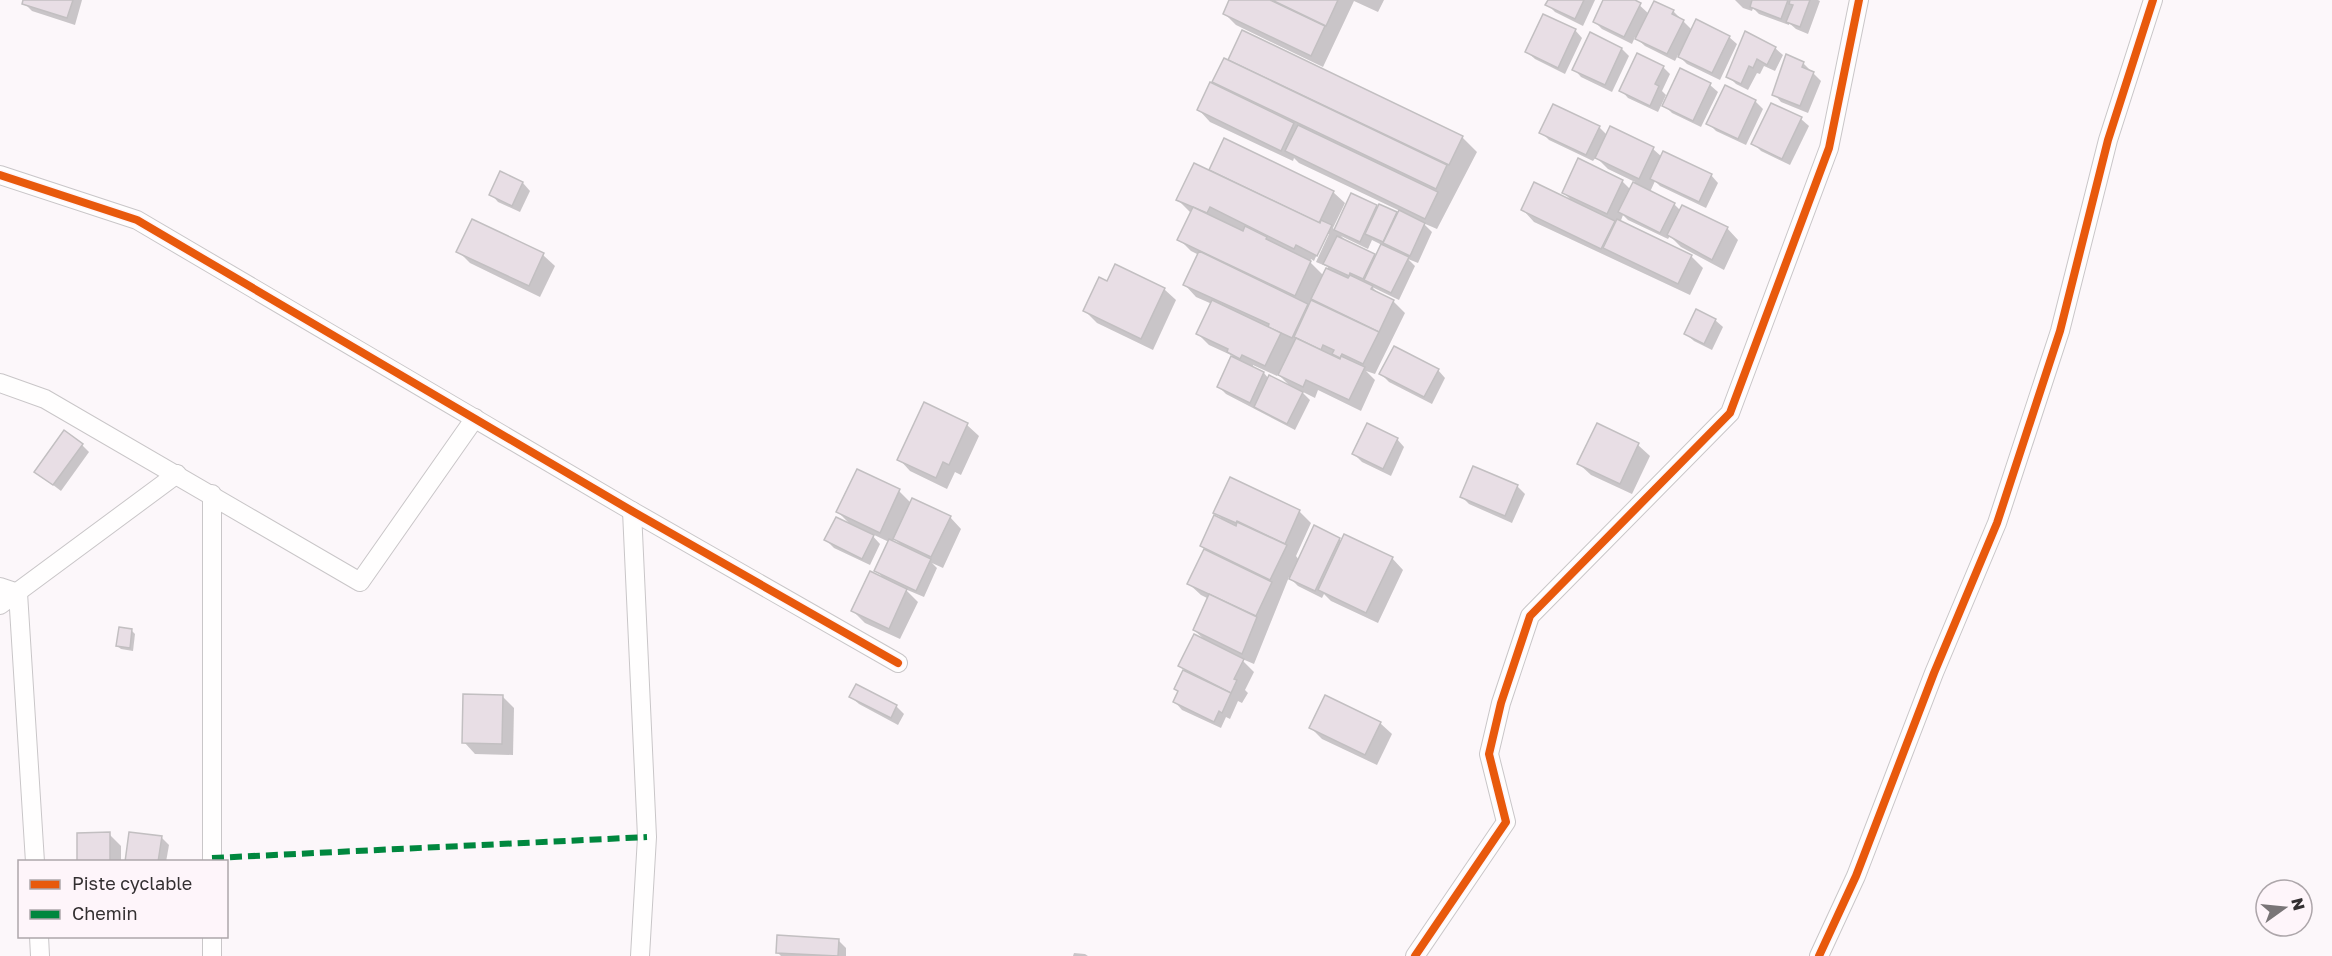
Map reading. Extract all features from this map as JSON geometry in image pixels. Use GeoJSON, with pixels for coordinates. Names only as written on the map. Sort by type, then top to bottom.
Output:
{"type":"FeatureCollection","features":[{"type":"Feature","properties":{"kind":"street"},"geometry":{"type":"LineString","coordinates":[[1415,956],[1506,822],[1489,753],[1501,703],[1530,615],[1731,413],[1829,148],[1859,0]]}},
{"type":"Feature","properties":{"kind":"street"},"geometry":{"type":"LineString","coordinates":[[1819,956],[1856,876],[1934,673],[1997,523],[2060,331],[2108,140],[2153,0]]}},
{"type":"Feature","properties":{"kind":"street"},"geometry":{"type":"LineString","coordinates":[[0,175],[136,220],[632,511],[898,663]]}},
{"type":"Feature","properties":{"kind":"street"},"geometry":{"type":"LineString","coordinates":[[0,382],[45,399],[360,582],[475,418]]}},
{"type":"Feature","properties":{"kind":"street"},"geometry":{"type":"LineString","coordinates":[[0,605],[177,474]]}},
{"type":"Feature","properties":{"kind":"street"},"geometry":{"type":"LineString","coordinates":[[212,494],[212,860]]}},
{"type":"Feature","properties":{"kind":"street"},"geometry":{"type":"LineString","coordinates":[[632,511],[647,837],[640,956]]}},
{"type":"Feature","properties":{"kind":"street"},"geometry":{"type":"LineString","coordinates":[[0,587],[18,593]]}},
{"type":"Feature","properties":{"kind":"street"},"geometry":{"type":"LineString","coordinates":[[18,593],[35,860]]}},
{"type":"Feature","properties":{"kind":"street"},"geometry":{"type":"LineString","coordinates":[[39,938],[40,956]]}},
{"type":"Feature","properties":{"kind":"street"},"geometry":{"type":"LineString","coordinates":[[212,938],[212,956]]}},
{"type":"Feature","properties":{"kind":"building"},"geometry":{"type":"Polygon","coordinates":[[[23,0],[73,0],[67,18],[22,4],[23,0]]]}},
{"type":"Feature","properties":{"kind":"building"},"geometry":{"type":"Polygon","coordinates":[[[1229,0],[1270,0],[1325,26],[1311,56],[1223,14],[1229,0]]]}},
{"type":"Feature","properties":{"kind":"building"},"geometry":{"type":"Polygon","coordinates":[[[1272,0],[1338,0],[1326,26],[1272,0]]]}},
{"type":"Feature","properties":{"kind":"building"},"geometry":{"type":"Polygon","coordinates":[[[1548,0],[1584,0],[1575,19],[1545,5],[1548,0]]]}},
{"type":"Feature","properties":{"kind":"building"},"geometry":{"type":"Polygon","coordinates":[[[1603,0],[1635,0],[1641,3],[1624,37],[1593,22],[1603,0]]]}},
{"type":"Feature","properties":{"kind":"building"},"geometry":{"type":"Polygon","coordinates":[[[1752,0],[1788,0],[1781,19],[1750,7],[1752,0]]]}},
{"type":"Feature","properties":{"kind":"building"},"geometry":{"type":"Polygon","coordinates":[[[1790,0],[1810,0],[1800,27],[1786,22],[1793,5],[1789,4],[1790,0]]]}},
{"type":"Feature","properties":{"kind":"building"},"geometry":{"type":"Polygon","coordinates":[[[1654,1],[1674,10],[1672,14],[1684,20],[1667,54],[1635,39],[1654,1]]]}},
{"type":"Feature","properties":{"kind":"building"},"geometry":{"type":"Polygon","coordinates":[[[1543,14],[1576,29],[1558,68],[1525,52],[1543,14]]]}},
{"type":"Feature","properties":{"kind":"building"},"geometry":{"type":"Polygon","coordinates":[[[1696,19],[1730,36],[1712,73],[1678,57],[1696,19]]]}},
{"type":"Feature","properties":{"kind":"building"},"geometry":{"type":"Polygon","coordinates":[[[1242,30],[1463,136],[1449,165],[1228,60],[1242,30]]]}},
{"type":"Feature","properties":{"kind":"building"},"geometry":{"type":"Polygon","coordinates":[[[1745,31],[1776,47],[1767,65],[1757,59],[1753,68],[1749,66],[1741,84],[1726,77],[1745,31]]]}},
{"type":"Feature","properties":{"kind":"building"},"geometry":{"type":"Polygon","coordinates":[[[1590,32],[1622,48],[1605,85],[1572,70],[1590,32]]]}},
{"type":"Feature","properties":{"kind":"building"},"geometry":{"type":"Polygon","coordinates":[[[1637,53],[1664,66],[1655,84],[1659,86],[1650,106],[1619,91],[1637,53]]]}},
{"type":"Feature","properties":{"kind":"building"},"geometry":{"type":"Polygon","coordinates":[[[1786,54],[1804,62],[1802,67],[1814,72],[1800,106],[1772,95],[1786,54]]]}},
{"type":"Feature","properties":{"kind":"building"},"geometry":{"type":"Polygon","coordinates":[[[1224,58],[1447,165],[1436,189],[1212,82],[1224,58]]]}},
{"type":"Feature","properties":{"kind":"building"},"geometry":{"type":"Polygon","coordinates":[[[1680,68],[1711,83],[1693,121],[1662,106],[1680,68]]]}},
{"type":"Feature","properties":{"kind":"building"},"geometry":{"type":"Polygon","coordinates":[[[1210,82],[1294,123],[1281,151],[1197,110],[1210,82]]]}},
{"type":"Feature","properties":{"kind":"building"},"geometry":{"type":"Polygon","coordinates":[[[1725,85],[1756,100],[1738,139],[1706,124],[1725,85]]]}},
{"type":"Feature","properties":{"kind":"building"},"geometry":{"type":"Polygon","coordinates":[[[1771,103],[1802,117],[1782,159],[1751,144],[1771,103]]]}},
{"type":"Feature","properties":{"kind":"building"},"geometry":{"type":"Polygon","coordinates":[[[1553,104],[1600,126],[1586,155],[1539,133],[1553,104]]]}},
{"type":"Feature","properties":{"kind":"building"},"geometry":{"type":"Polygon","coordinates":[[[1298,125],[1438,192],[1425,219],[1285,151],[1298,125]]]}},
{"type":"Feature","properties":{"kind":"building"},"geometry":{"type":"Polygon","coordinates":[[[1610,126],[1654,147],[1639,179],[1595,158],[1610,126]]]}},
{"type":"Feature","properties":{"kind":"building"},"geometry":{"type":"Polygon","coordinates":[[[1224,138],[1334,191],[1319,223],[1209,170],[1224,138]]]}},
{"type":"Feature","properties":{"kind":"building"},"geometry":{"type":"Polygon","coordinates":[[[1663,151],[1712,174],[1699,202],[1650,179],[1663,151]]]}},
{"type":"Feature","properties":{"kind":"building"},"geometry":{"type":"Polygon","coordinates":[[[1578,158],[1623,180],[1607,214],[1562,193],[1578,158]]]}},
{"type":"Feature","properties":{"kind":"building"},"geometry":{"type":"Polygon","coordinates":[[[1194,163],[1320,223],[1321,220],[1332,225],[1317,256],[1296,245],[1294,249],[1210,207],[1207,213],[1176,200],[1194,163]]]}},
{"type":"Feature","properties":{"kind":"building"},"geometry":{"type":"Polygon","coordinates":[[[500,171],[523,182],[512,206],[489,195],[500,171]]]}},
{"type":"Feature","properties":{"kind":"building"},"geometry":{"type":"Polygon","coordinates":[[[1534,182],[1615,221],[1601,249],[1521,210],[1534,182]]]}},
{"type":"Feature","properties":{"kind":"building"},"geometry":{"type":"Polygon","coordinates":[[[1633,182],[1675,203],[1660,233],[1618,212],[1633,182]]]}},
{"type":"Feature","properties":{"kind":"building"},"geometry":{"type":"Polygon","coordinates":[[[1351,193],[1377,205],[1360,242],[1334,230],[1351,193]]]}},
{"type":"Feature","properties":{"kind":"building"},"geometry":{"type":"Polygon","coordinates":[[[1379,204],[1397,212],[1383,242],[1365,234],[1379,204]]]}},
{"type":"Feature","properties":{"kind":"building"},"geometry":{"type":"Polygon","coordinates":[[[1682,205],[1728,227],[1712,260],[1667,235],[1682,205]]]}},
{"type":"Feature","properties":{"kind":"building"},"geometry":{"type":"Polygon","coordinates":[[[1193,207],[1243,231],[1245,226],[1311,261],[1295,296],[1177,240],[1193,207]]]}},
{"type":"Feature","properties":{"kind":"building"},"geometry":{"type":"Polygon","coordinates":[[[1399,210],[1425,223],[1410,256],[1383,243],[1399,210]]]}},
{"type":"Feature","properties":{"kind":"building"},"geometry":{"type":"Polygon","coordinates":[[[472,219],[544,253],[529,286],[456,252],[472,219]]]}},
{"type":"Feature","properties":{"kind":"building"},"geometry":{"type":"Polygon","coordinates":[[[1617,219],[1692,255],[1678,284],[1603,248],[1617,219]]]}},
{"type":"Feature","properties":{"kind":"building"},"geometry":{"type":"Polygon","coordinates":[[[1337,236],[1375,254],[1363,279],[1350,273],[1349,276],[1323,264],[1337,236]]]}},
{"type":"Feature","properties":{"kind":"building"},"geometry":{"type":"Polygon","coordinates":[[[1381,244],[1409,257],[1391,293],[1364,280],[1381,244]]]}},
{"type":"Feature","properties":{"kind":"building"},"geometry":{"type":"Polygon","coordinates":[[[1199,251],[1308,304],[1292,338],[1268,327],[1269,324],[1183,285],[1199,251]]]}},
{"type":"Feature","properties":{"kind":"building"},"geometry":{"type":"Polygon","coordinates":[[[1115,264],[1165,288],[1141,339],[1083,311],[1099,277],[1107,281],[1115,264]]]}},
{"type":"Feature","properties":{"kind":"building"},"geometry":{"type":"Polygon","coordinates":[[[1326,268],[1348,278],[1350,275],[1394,300],[1379,332],[1311,299],[1326,268]]]}},
{"type":"Feature","properties":{"kind":"building"},"geometry":{"type":"Polygon","coordinates":[[[1212,300],[1281,333],[1265,366],[1242,355],[1240,359],[1227,352],[1228,349],[1196,334],[1212,300]]]}},
{"type":"Feature","properties":{"kind":"building"},"geometry":{"type":"Polygon","coordinates":[[[1311,300],[1379,332],[1363,364],[1342,354],[1340,358],[1332,354],[1334,350],[1323,345],[1321,350],[1294,337],[1311,300]]]}},
{"type":"Feature","properties":{"kind":"building"},"geometry":{"type":"Polygon","coordinates":[[[1696,309],[1716,319],[1704,344],[1684,334],[1696,309]]]}},
{"type":"Feature","properties":{"kind":"building"},"geometry":{"type":"Polygon","coordinates":[[[1296,338],[1340,359],[1341,356],[1365,367],[1349,400],[1306,380],[1303,387],[1278,375],[1296,338]]]}},
{"type":"Feature","properties":{"kind":"building"},"geometry":{"type":"Polygon","coordinates":[[[1394,346],[1439,369],[1424,397],[1379,374],[1394,346]]]}},
{"type":"Feature","properties":{"kind":"building"},"geometry":{"type":"Polygon","coordinates":[[[1231,356],[1264,372],[1250,403],[1217,387],[1231,356]]]}},
{"type":"Feature","properties":{"kind":"building"},"geometry":{"type":"Polygon","coordinates":[[[1269,375],[1303,392],[1287,424],[1254,407],[1269,375]]]}},
{"type":"Feature","properties":{"kind":"building"},"geometry":{"type":"Polygon","coordinates":[[[924,402],[968,423],[949,465],[943,462],[936,478],[897,460],[924,402]]]}},
{"type":"Feature","properties":{"kind":"building"},"geometry":{"type":"Polygon","coordinates":[[[1367,423],[1398,438],[1383,469],[1352,454],[1367,423]]]}},
{"type":"Feature","properties":{"kind":"building"},"geometry":{"type":"Polygon","coordinates":[[[1597,423],[1639,443],[1620,484],[1577,464],[1597,423]]]}},
{"type":"Feature","properties":{"kind":"building"},"geometry":{"type":"Polygon","coordinates":[[[64,430],[83,444],[53,485],[34,472],[64,430]]]}},
{"type":"Feature","properties":{"kind":"building"},"geometry":{"type":"Polygon","coordinates":[[[1473,466],[1518,485],[1505,516],[1460,497],[1473,466]]]}},
{"type":"Feature","properties":{"kind":"building"},"geometry":{"type":"Polygon","coordinates":[[[857,469],[900,489],[880,533],[836,512],[857,469]]]}},
{"type":"Feature","properties":{"kind":"building"},"geometry":{"type":"Polygon","coordinates":[[[1230,477],[1300,510],[1285,544],[1237,521],[1236,523],[1213,513],[1230,477]]]}},
{"type":"Feature","properties":{"kind":"building"},"geometry":{"type":"Polygon","coordinates":[[[912,498],[951,516],[931,557],[893,539],[912,498]]]}},
{"type":"Feature","properties":{"kind":"building"},"geometry":{"type":"Polygon","coordinates":[[[1214,515],[1236,526],[1237,522],[1287,545],[1270,580],[1200,546],[1214,515]]]}},
{"type":"Feature","properties":{"kind":"building"},"geometry":{"type":"Polygon","coordinates":[[[836,517],[874,535],[862,559],[824,540],[836,517]]]}},
{"type":"Feature","properties":{"kind":"building"},"geometry":{"type":"Polygon","coordinates":[[[1314,525],[1340,538],[1315,591],[1289,579],[1314,525]]]}},
{"type":"Feature","properties":{"kind":"building"},"geometry":{"type":"Polygon","coordinates":[[[1344,534],[1393,557],[1366,613],[1318,590],[1344,534]]]}},
{"type":"Feature","properties":{"kind":"building"},"geometry":{"type":"Polygon","coordinates":[[[889,539],[931,559],[916,591],[874,571],[889,539]]]}},
{"type":"Feature","properties":{"kind":"building"},"geometry":{"type":"Polygon","coordinates":[[[1204,549],[1272,582],[1256,616],[1187,584],[1204,549]]]}},
{"type":"Feature","properties":{"kind":"building"},"geometry":{"type":"Polygon","coordinates":[[[870,571],[907,589],[889,629],[851,611],[870,571]]]}},
{"type":"Feature","properties":{"kind":"building"},"geometry":{"type":"Polygon","coordinates":[[[1209,594],[1257,617],[1242,654],[1193,630],[1209,594]]]}},
{"type":"Feature","properties":{"kind":"building"},"geometry":{"type":"Polygon","coordinates":[[[119,627],[132,629],[130,648],[116,646],[119,627]]]}},
{"type":"Feature","properties":{"kind":"building"},"geometry":{"type":"Polygon","coordinates":[[[1194,634],[1244,659],[1234,679],[1237,680],[1231,693],[1178,666],[1194,634]]]}},
{"type":"Feature","properties":{"kind":"building"},"geometry":{"type":"Polygon","coordinates":[[[1183,670],[1231,693],[1222,713],[1219,711],[1214,722],[1173,702],[1178,691],[1174,689],[1183,670]]]}},
{"type":"Feature","properties":{"kind":"building"},"geometry":{"type":"Polygon","coordinates":[[[856,684],[897,705],[891,718],[849,697],[856,684]]]}},
{"type":"Feature","properties":{"kind":"building"},"geometry":{"type":"Polygon","coordinates":[[[463,694],[503,695],[502,744],[462,743],[463,694]]]}},
{"type":"Feature","properties":{"kind":"building"},"geometry":{"type":"Polygon","coordinates":[[[1325,695],[1381,722],[1365,755],[1309,728],[1325,695]]]}},
{"type":"Feature","properties":{"kind":"building"},"geometry":{"type":"Polygon","coordinates":[[[110,832],[110,860],[77,860],[77,833],[110,832]]]}},
{"type":"Feature","properties":{"kind":"building"},"geometry":{"type":"Polygon","coordinates":[[[129,832],[162,836],[158,860],[125,860],[129,832]]]}},
{"type":"Feature","properties":{"kind":"building"},"geometry":{"type":"Polygon","coordinates":[[[777,935],[839,939],[838,956],[776,953],[777,935]]]}},
{"type":"Feature","properties":{"kind":"marked path"},"geometry":{"type":"LineString","coordinates":[[212,858],[647,837]]}},
{"type":"Feature","properties":{"kind":"cycle path"},"geometry":{"type":"LineString","coordinates":[[1415,956],[1506,822],[1489,754],[1501,703],[1530,616],[1730,413],[1829,148],[1859,0]]}},
{"type":"Feature","properties":{"kind":"cycle path"},"geometry":{"type":"LineString","coordinates":[[1819,956],[1856,876],[1934,673],[1997,523],[2060,331],[2108,140],[2153,0]]}},
{"type":"Feature","properties":{"kind":"cycle path"},"geometry":{"type":"LineString","coordinates":[[0,175],[137,220],[632,511],[898,663]]}}]}
